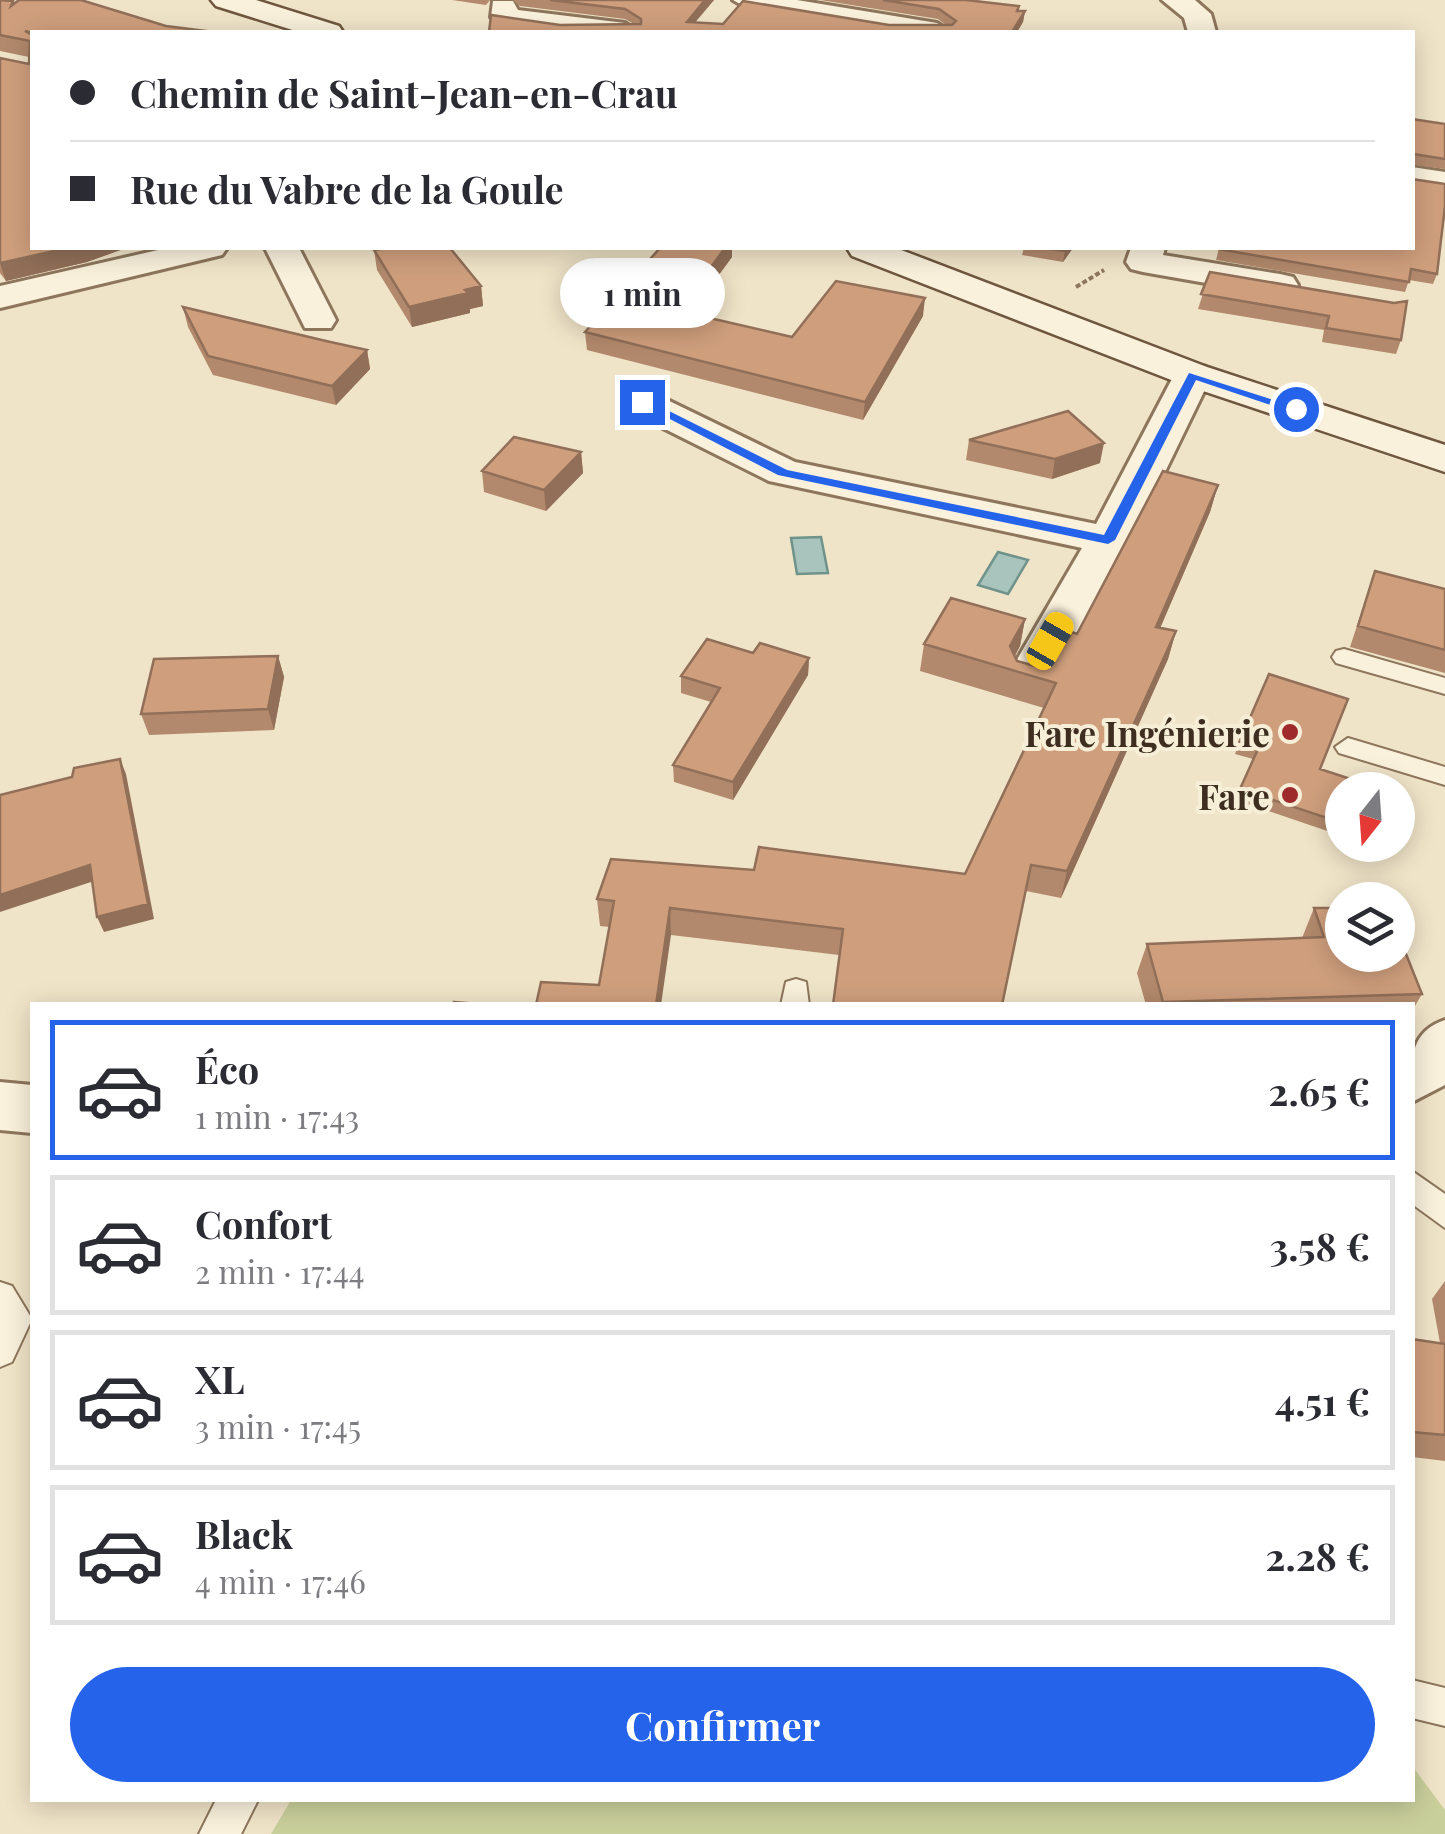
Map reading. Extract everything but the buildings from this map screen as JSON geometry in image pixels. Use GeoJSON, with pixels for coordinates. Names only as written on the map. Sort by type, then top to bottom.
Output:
{"type":"FeatureCollection","features":[{"type":"Feature","properties":{"kind":"street"},"geometry":{"type":"LineString","coordinates":[[226,0],[322,30]]}},
{"type":"Feature","properties":{"kind":"street"},"geometry":{"type":"LineString","coordinates":[[1176,0],[1197,14],[1201,30]]}},
{"type":"Feature","properties":{"kind":"street"},"geometry":{"type":"LineString","coordinates":[[734,4],[922,30]]}},
{"type":"Feature","properties":{"kind":"street"},"geometry":{"type":"LineString","coordinates":[[502,7],[506,17],[609,30]]}},
{"type":"Feature","properties":{"kind":"street"},"geometry":{"type":"LineString","coordinates":[[1415,178],[1445,182]]}},
{"type":"Feature","properties":{"kind":"street"},"geometry":{"type":"LineString","coordinates":[[0,297],[201,250]]}},
{"type":"Feature","properties":{"kind":"street"},"geometry":{"type":"LineString","coordinates":[[283,250],[318,320]]}},
{"type":"Feature","properties":{"kind":"street"},"geometry":{"type":"LineString","coordinates":[[870,250],[1193,376],[1445,459]]}},
{"type":"Feature","properties":{"kind":"street"},"geometry":{"type":"LineString","coordinates":[[1147,250],[1143,262],[1314,290]]}},
{"type":"Feature","properties":{"kind":"street"},"geometry":{"type":"LineString","coordinates":[[0,262],[68,281]]}},
{"type":"Feature","properties":{"kind":"street"},"geometry":{"type":"LineString","coordinates":[[1193,376],[1318,436],[1445,486]]}},
{"type":"Feature","properties":{"kind":"street"},"geometry":{"type":"LineString","coordinates":[[1031,674],[1108,540],[1193,376]]}},
{"type":"Feature","properties":{"kind":"street"},"geometry":{"type":"LineString","coordinates":[[642,402],[783,472],[1108,540]]}},
{"type":"Feature","properties":{"kind":"street"},"geometry":{"type":"LineString","coordinates":[[1415,1077],[1437,1059],[1445,1044]]}},
{"type":"Feature","properties":{"kind":"street"},"geometry":{"type":"LineString","coordinates":[[0,1106],[30,1109]]}},
{"type":"Feature","properties":{"kind":"lane"},"geometry":{"type":"LineString","coordinates":[[1344,658],[1445,686]]}},
{"type":"Feature","properties":{"kind":"lane"},"geometry":{"type":"LineString","coordinates":[[1348,747],[1445,776]]}},
{"type":"Feature","properties":{"kind":"lane"},"geometry":{"type":"LineString","coordinates":[[1415,1187],[1445,1214]]}},
{"type":"Feature","properties":{"kind":"lane"},"geometry":{"type":"LineString","coordinates":[[0,1296],[14,1320],[0,1351]]}},
{"type":"Feature","properties":{"kind":"lane"},"geometry":{"type":"LineString","coordinates":[[1415,1700],[1445,1707]]}},
{"type":"Feature","properties":{"kind":"lane"},"geometry":{"type":"LineString","coordinates":[[219,1834],[237,1802]]}},
{"type":"Feature","properties":{"kind":"green space"},"geometry":{"type":"Polygon","coordinates":[[[1415,1770],[1445,1810],[1445,1834],[271,1834],[290,1802],[1415,1802],[1415,1770]]]}},
{"type":"Feature","properties":{"kind":"water"},"geometry":{"type":"Polygon","coordinates":[[[821,537],[828,573],[797,574],[791,538],[821,537]]]}},
{"type":"Feature","properties":{"kind":"water"},"geometry":{"type":"Polygon","coordinates":[[[998,552],[1028,560],[1008,594],[978,585],[998,552]]]}},
{"type":"Feature","properties":{"kind":"place","name":"Fare Ingénierie"},"geometry":{"type":"Point","coordinates":[1290,732]}},
{"type":"Feature","properties":{"kind":"place","name":"Fare"},"geometry":{"type":"Point","coordinates":[1290,795]}},
{"type":"Feature","properties":{"kind":"route"},"geometry":{"type":"LineString","coordinates":[[642,402],[783,472],[1108,540],[1193,376],[1296,409]]}}]}
